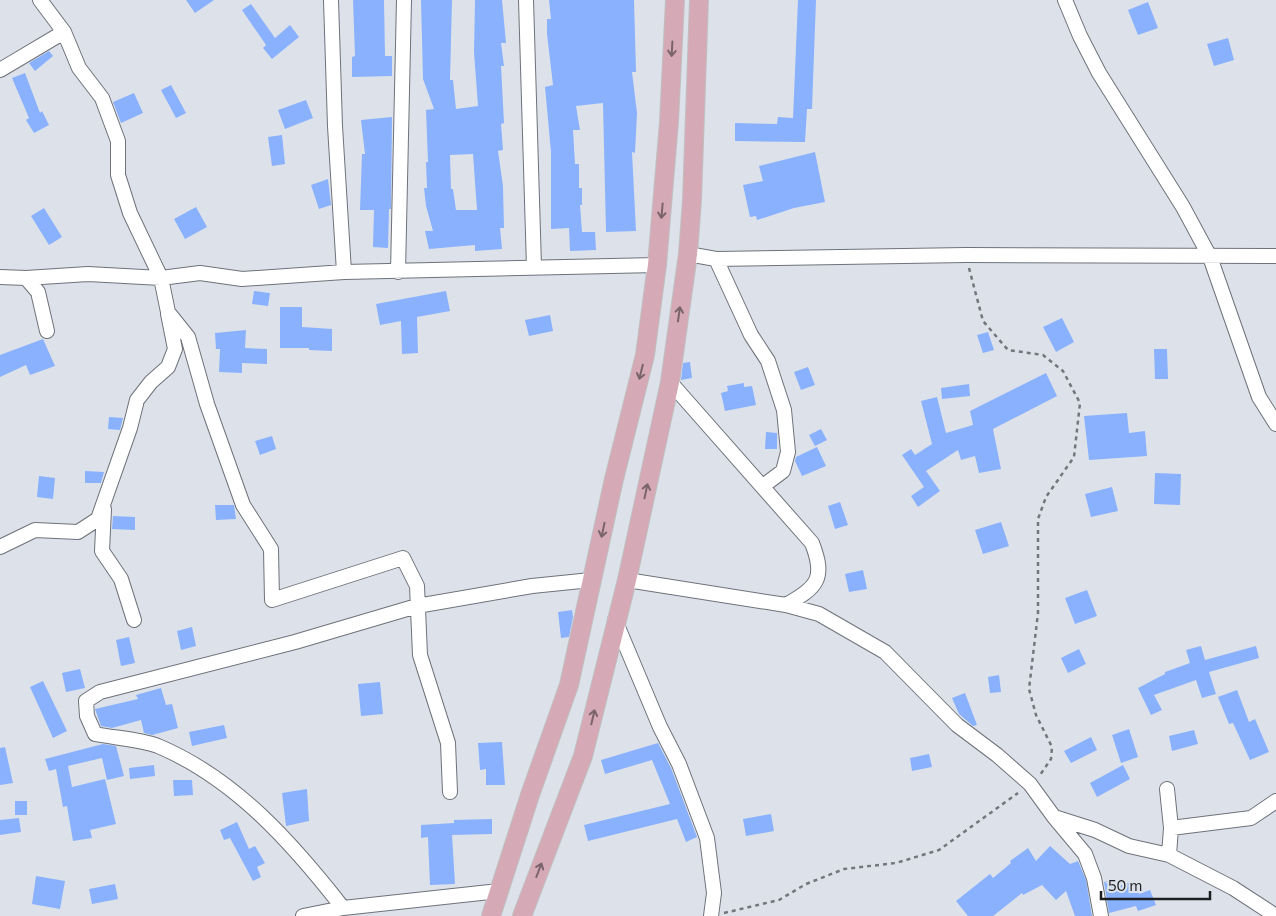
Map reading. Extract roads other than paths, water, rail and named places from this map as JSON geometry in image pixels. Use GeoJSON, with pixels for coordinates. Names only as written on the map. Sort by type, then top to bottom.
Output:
{"type":"FeatureCollection","features":[{"type":"Feature","properties":{"kind":"main road"},"geometry":{"type":"LineString","coordinates":[[491,916],[569,685],[591,580],[645,355],[657,265],[669,122],[675,0]]}},
{"type":"Feature","properties":{"kind":"main road"},"geometry":{"type":"LineString","coordinates":[[522,916],[583,756],[626,580],[670,382],[688,254],[692,200],[699,0]]}},
{"type":"Feature","properties":{"kind":"street"},"geometry":{"type":"LineString","coordinates":[[0,547],[35,530],[78,532],[90,526],[98,519],[130,428],[137,400],[151,382],[168,367],[175,350],[161,278],[130,213],[118,175],[118,141],[102,98],[80,68],[64,32],[40,0]]}},
{"type":"Feature","properties":{"kind":"street"},"geometry":{"type":"LineString","coordinates":[[332,0],[336,126],[344,272]]}},
{"type":"Feature","properties":{"kind":"street"},"geometry":{"type":"LineString","coordinates":[[398,272],[404,0]]}},
{"type":"Feature","properties":{"kind":"street"},"geometry":{"type":"LineString","coordinates":[[526,0],[534,267]]}},
{"type":"Feature","properties":{"kind":"street"},"geometry":{"type":"LineString","coordinates":[[1066,0],[1080,36],[1099,73],[1183,208],[1210,257],[1259,397],[1276,424]]}},
{"type":"Feature","properties":{"kind":"street"},"geometry":{"type":"LineString","coordinates":[[0,70],[64,32]]}},
{"type":"Feature","properties":{"kind":"street"},"geometry":{"type":"LineString","coordinates":[[688,254],[716,259],[966,255],[1276,256]]}},
{"type":"Feature","properties":{"kind":"street"},"geometry":{"type":"LineString","coordinates":[[716,259],[751,335],[768,361],[784,410],[788,452],[783,471],[763,486]]}},
{"type":"Feature","properties":{"kind":"street"},"geometry":{"type":"LineString","coordinates":[[0,276],[26,278],[88,274],[161,278],[200,273],[242,278],[344,272],[657,265]]}},
{"type":"Feature","properties":{"kind":"street"},"geometry":{"type":"LineString","coordinates":[[26,278],[38,292],[47,331]]}},
{"type":"Feature","properties":{"kind":"street"},"geometry":{"type":"LineString","coordinates":[[168,312],[188,337],[207,404],[243,505],[271,549],[272,600],[403,558],[417,586],[420,654],[448,743],[450,792]]}},
{"type":"Feature","properties":{"kind":"street"},"geometry":{"type":"LineString","coordinates":[[670,382],[812,543],[820,562],[818,578],[807,592],[786,605]]}},
{"type":"Feature","properties":{"kind":"street"},"geometry":{"type":"LineString","coordinates":[[112,476],[102,518],[102,551],[121,579],[134,620]]}},
{"type":"Feature","properties":{"kind":"street"},"geometry":{"type":"LineString","coordinates":[[343,908],[306,861],[254,808],[218,779],[157,746],[94,734],[87,716],[86,701],[100,692],[149,681],[295,642],[417,606],[532,586],[591,580]]}},
{"type":"Feature","properties":{"kind":"street"},"geometry":{"type":"LineString","coordinates":[[626,580],[786,605],[818,614],[885,652],[958,725],[997,754],[1030,784],[1054,817],[1085,854],[1094,878],[1101,916]]}},
{"type":"Feature","properties":{"kind":"street"},"geometry":{"type":"LineString","coordinates":[[616,620],[660,727],[679,764],[707,838],[713,877],[712,914]]}},
{"type":"Feature","properties":{"kind":"street"},"geometry":{"type":"LineString","coordinates":[[1167,789],[1171,828],[1169,855]]}},
{"type":"Feature","properties":{"kind":"street"},"geometry":{"type":"LineString","coordinates":[[1171,828],[1251,818],[1276,801]]}},
{"type":"Feature","properties":{"kind":"street"},"geometry":{"type":"LineString","coordinates":[[1054,817],[1095,830],[1129,846],[1169,855],[1233,888],[1276,916]]}},
{"type":"Feature","properties":{"kind":"street"},"geometry":{"type":"LineString","coordinates":[[303,916],[343,908],[499,891]]}}]}
